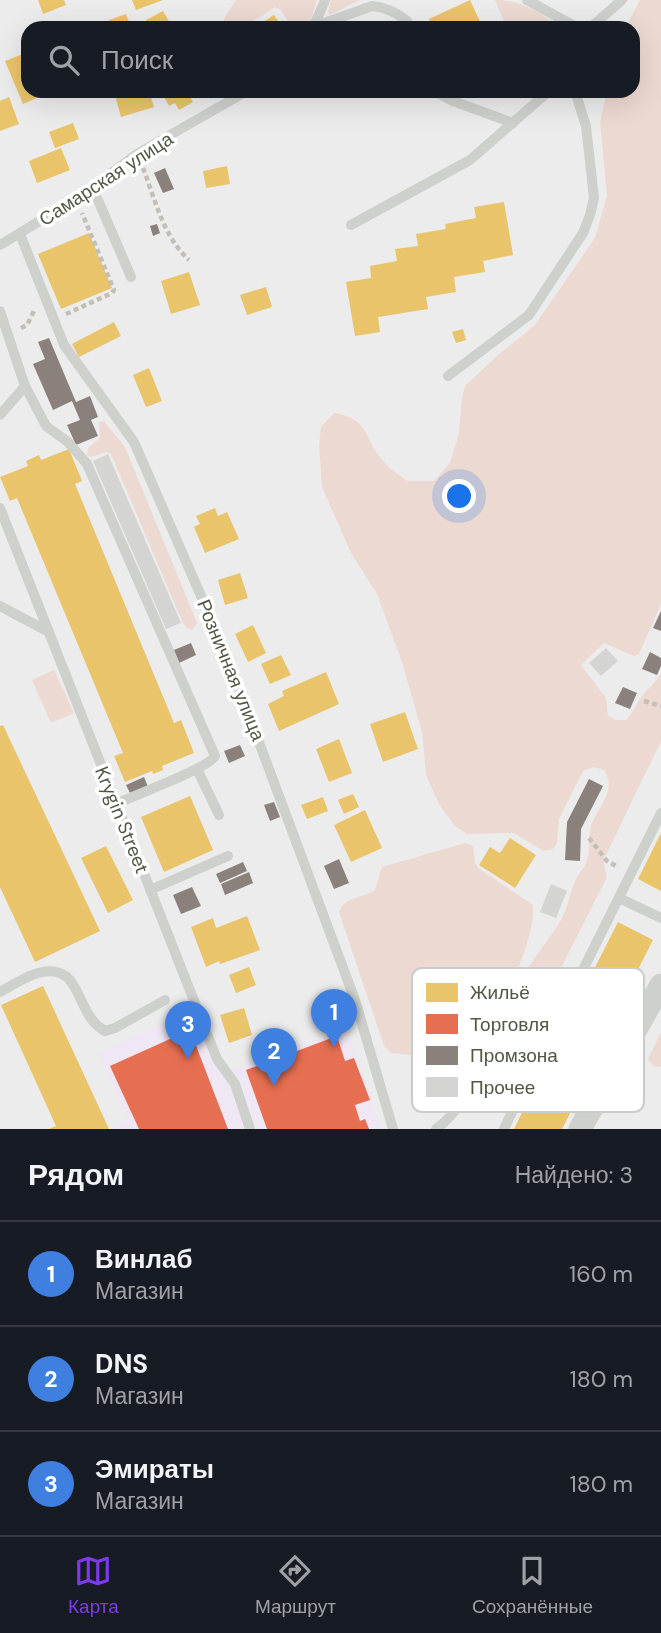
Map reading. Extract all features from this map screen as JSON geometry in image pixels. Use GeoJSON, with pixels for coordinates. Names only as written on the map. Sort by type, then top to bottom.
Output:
{"type":"FeatureCollection","features":[{"type":"Feature","properties":{"kind":"street"},"geometry":{"type":"LineString","coordinates":[[644,1015],[661,985]]}},
{"type":"Feature","properties":{"kind":"street"},"geometry":{"type":"LineString","coordinates":[[580,1129],[589,1112]]}},
{"type":"Feature","properties":{"kind":"lane"},"geometry":{"type":"LineString","coordinates":[[316,21],[325,0]]}},
{"type":"Feature","properties":{"kind":"lane"},"geometry":{"type":"LineString","coordinates":[[598,21],[622,0]]}},
{"type":"Feature","properties":{"kind":"lane"},"geometry":{"type":"LineString","coordinates":[[531,1],[566,21]]}},
{"type":"Feature","properties":{"kind":"lane"},"geometry":{"type":"LineString","coordinates":[[332,21],[372,6],[382,7],[407,21]]}},
{"type":"Feature","properties":{"kind":"lane","name":"Самарская улица"},"geometry":{"type":"LineString","coordinates":[[0,245],[76,199],[137,154],[235,98]]}},
{"type":"Feature","properties":{"kind":"lane"},"geometry":{"type":"LineString","coordinates":[[447,98],[513,123]]}},
{"type":"Feature","properties":{"kind":"lane"},"geometry":{"type":"LineString","coordinates":[[351,225],[470,160],[541,98]]}},
{"type":"Feature","properties":{"kind":"lane"},"geometry":{"type":"LineString","coordinates":[[448,376],[529,315],[583,233],[594,198],[586,126],[577,98]]}},
{"type":"Feature","properties":{"kind":"lane"},"geometry":{"type":"LineString","coordinates":[[92,186],[131,277]]}},
{"type":"Feature","properties":{"kind":"lane","name":"Розничная улица"},"geometry":{"type":"LineString","coordinates":[[20,234],[64,345],[134,442],[225,650],[355,1000],[394,1129]]}},
{"type":"Feature","properties":{"kind":"lane"},"geometry":{"type":"LineString","coordinates":[[0,311],[25,386],[46,426],[68,442],[87,464],[215,756],[212,761],[197,769],[115,804]]}},
{"type":"Feature","properties":{"kind":"lane"},"geometry":{"type":"LineString","coordinates":[[0,415],[25,386]]}},
{"type":"Feature","properties":{"kind":"lane","name":"Krygin Street"},"geometry":{"type":"LineString","coordinates":[[0,508],[217,1059],[235,1084],[250,1129]]}},
{"type":"Feature","properties":{"kind":"lane"},"geometry":{"type":"LineString","coordinates":[[0,606],[49,632]]}},
{"type":"Feature","properties":{"kind":"lane"},"geometry":{"type":"LineString","coordinates":[[197,769],[219,815]]}},
{"type":"Feature","properties":{"kind":"lane"},"geometry":{"type":"LineString","coordinates":[[584,968],[661,813]]}},
{"type":"Feature","properties":{"kind":"lane"},"geometry":{"type":"LineString","coordinates":[[150,890],[228,856]]}},
{"type":"Feature","properties":{"kind":"lane"},"geometry":{"type":"LineString","coordinates":[[619,898],[661,918]]}},
{"type":"Feature","properties":{"kind":"lane"},"geometry":{"type":"LineString","coordinates":[[0,992],[42,971],[58,974],[66,977],[93,1022],[105,1031],[166,1000]]}},
{"type":"Feature","properties":{"kind":"lane"},"geometry":{"type":"LineString","coordinates":[[436,1129],[453,1112]]}},
{"type":"Feature","properties":{"kind":"lane"},"geometry":{"type":"LineString","coordinates":[[504,1129],[512,1112]]}},
{"type":"Feature","properties":{"kind":"path"},"geometry":{"type":"LineString","coordinates":[[137,154],[169,234],[177,249],[189,260]]}},
{"type":"Feature","properties":{"kind":"path"},"geometry":{"type":"LineString","coordinates":[[52,320],[114,290],[76,199]]}},
{"type":"Feature","properties":{"kind":"path"},"geometry":{"type":"LineString","coordinates":[[644,701],[661,706]]}},
{"type":"Feature","properties":{"kind":"path"},"geometry":{"type":"LineString","coordinates":[[589,838],[607,861]]}},
{"type":"Feature","properties":{"kind":"shaded area"},"geometry":{"type":"Polygon","coordinates":[[[236,0],[317,0],[310,21],[288,21],[281,10],[275,7],[253,21],[224,21],[236,0]]]}},
{"type":"Feature","properties":{"kind":"shaded area"},"geometry":{"type":"Polygon","coordinates":[[[331,0],[360,0],[330,15],[328,12],[331,0]]]}},
{"type":"Feature","properties":{"kind":"shaded area"},"geometry":{"type":"Polygon","coordinates":[[[495,0],[522,5],[551,21],[504,21],[495,0]]]}},
{"type":"Feature","properties":{"kind":"shaded area"},"geometry":{"type":"Polygon","coordinates":[[[640,0],[661,0],[661,604],[639,654],[634,656],[604,643],[581,665],[606,698],[608,716],[615,720],[626,720],[661,673],[661,741],[605,857],[607,877],[561,968],[528,968],[561,920],[576,879],[586,863],[591,828],[608,791],[608,777],[604,770],[593,767],[583,771],[559,819],[557,843],[553,849],[544,851],[514,833],[467,834],[454,825],[439,804],[426,775],[422,732],[402,662],[377,594],[351,553],[322,487],[319,445],[321,427],[334,413],[355,420],[366,432],[378,455],[407,481],[434,481],[450,463],[459,433],[465,386],[535,325],[595,238],[607,195],[600,122],[605,98],[640,98],[640,21],[629,21],[640,0]]]}},
{"type":"Feature","properties":{"kind":"shaded area"},"geometry":{"type":"Polygon","coordinates":[[[104,421],[125,447],[197,623],[192,630],[183,623],[111,454],[106,452],[91,457],[87,455],[88,448],[100,438],[99,422],[104,421]]]}},
{"type":"Feature","properties":{"kind":"shaded area"},"geometry":{"type":"Polygon","coordinates":[[[54,670],[74,713],[51,723],[32,680],[54,670]]]}},
{"type":"Feature","properties":{"kind":"shaded area"},"geometry":{"type":"Polygon","coordinates":[[[465,843],[473,846],[478,868],[533,905],[528,940],[518,968],[412,968],[412,1055],[391,1053],[384,1046],[339,912],[345,903],[375,890],[382,867],[465,843]]]}},
{"type":"Feature","properties":{"kind":"shaded area"},"geometry":{"type":"Polygon","coordinates":[[[195,1009],[224,1074],[249,1062],[347,1029],[381,1129],[113,1129],[128,1120],[98,1054],[195,1009]]]}},
{"type":"Feature","properties":{"kind":"shaded area"},"geometry":{"type":"Polygon","coordinates":[[[661,1032],[661,1067],[653,1066],[648,1059],[661,1032]]]}},
{"type":"Feature","properties":{"kind":"building: Жильё"},"geometry":{"type":"Polygon","coordinates":[[[38,0],[64,0],[66,5],[43,14],[38,0]]]}},
{"type":"Feature","properties":{"kind":"building: Жильё"},"geometry":{"type":"Polygon","coordinates":[[[132,0],[163,0],[136,10],[132,0]]]}},
{"type":"Feature","properties":{"kind":"building: Жильё"},"geometry":{"type":"Polygon","coordinates":[[[470,0],[480,21],[430,21],[429,19],[470,0]]]}},
{"type":"Feature","properties":{"kind":"building: Жильё"},"geometry":{"type":"Polygon","coordinates":[[[163,11],[169,21],[147,21],[163,11]]]}},
{"type":"Feature","properties":{"kind":"building: Жильё"},"geometry":{"type":"Polygon","coordinates":[[[126,14],[128,21],[109,21],[126,14]]]}},
{"type":"Feature","properties":{"kind":"building: Жильё"},"geometry":{"type":"Polygon","coordinates":[[[274,15],[278,21],[265,21],[274,15]]]}},
{"type":"Feature","properties":{"kind":"building: Жильё"},"geometry":{"type":"Polygon","coordinates":[[[21,55],[21,98],[37,98],[23,104],[5,61],[21,55]]]}},
{"type":"Feature","properties":{"kind":"building: Жильё"},"geometry":{"type":"Polygon","coordinates":[[[9,97],[19,124],[0,131],[0,101],[9,97]]]}},
{"type":"Feature","properties":{"kind":"building: Жильё"},"geometry":{"type":"Polygon","coordinates":[[[116,98],[151,98],[154,107],[121,117],[116,98]]]}},
{"type":"Feature","properties":{"kind":"building: Жильё"},"geometry":{"type":"Polygon","coordinates":[[[165,98],[191,98],[193,102],[179,110],[175,103],[169,106],[165,98]]]}},
{"type":"Feature","properties":{"kind":"building: Жильё"},"geometry":{"type":"Polygon","coordinates":[[[73,123],[79,139],[55,148],[49,132],[73,123]]]}},
{"type":"Feature","properties":{"kind":"building: Жильё"},"geometry":{"type":"Polygon","coordinates":[[[61,148],[70,170],[37,183],[29,161],[61,148]]]}},
{"type":"Feature","properties":{"kind":"building: Жильё"},"geometry":{"type":"Polygon","coordinates":[[[227,166],[230,184],[206,188],[203,171],[227,166]]]}},
{"type":"Feature","properties":{"kind":"building: Жильё"},"geometry":{"type":"Polygon","coordinates":[[[504,202],[513,255],[483,261],[485,272],[454,277],[456,292],[426,297],[428,309],[378,317],[380,332],[355,336],[346,282],[371,278],[370,266],[397,261],[395,249],[418,246],[416,234],[446,229],[445,224],[476,218],[474,207],[504,202]]]}},
{"type":"Feature","properties":{"kind":"building: Жильё"},"geometry":{"type":"Polygon","coordinates":[[[89,233],[112,288],[61,309],[38,254],[89,233]]]}},
{"type":"Feature","properties":{"kind":"building: Жильё"},"geometry":{"type":"Polygon","coordinates":[[[189,272],[200,305],[171,314],[161,281],[189,272]]]}},
{"type":"Feature","properties":{"kind":"building: Жильё"},"geometry":{"type":"Polygon","coordinates":[[[266,287],[272,307],[247,315],[240,295],[266,287]]]}},
{"type":"Feature","properties":{"kind":"building: Жильё"},"geometry":{"type":"Polygon","coordinates":[[[114,322],[121,336],[79,357],[72,344],[114,322]]]}},
{"type":"Feature","properties":{"kind":"building: Жильё"},"geometry":{"type":"Polygon","coordinates":[[[463,329],[466,340],[456,343],[452,332],[463,329]]]}},
{"type":"Feature","properties":{"kind":"building: Жильё"},"geometry":{"type":"Polygon","coordinates":[[[149,368],[162,401],[146,407],[133,375],[149,368]]]}},
{"type":"Feature","properties":{"kind":"building: Жильё"},"geometry":{"type":"Polygon","coordinates":[[[69,449],[82,481],[75,484],[174,723],[181,720],[194,753],[162,766],[163,770],[153,774],[152,771],[125,782],[114,756],[123,753],[17,498],[10,501],[0,477],[28,466],[26,461],[39,455],[41,460],[69,449]]]}},
{"type":"Feature","properties":{"kind":"building: Жильё"},"geometry":{"type":"Polygon","coordinates":[[[215,508],[218,516],[227,512],[239,539],[205,553],[194,527],[200,524],[196,516],[215,508]]]}},
{"type":"Feature","properties":{"kind":"building: Жильё"},"geometry":{"type":"Polygon","coordinates":[[[240,573],[248,598],[225,605],[218,580],[240,573]]]}},
{"type":"Feature","properties":{"kind":"building: Жильё"},"geometry":{"type":"Polygon","coordinates":[[[253,625],[266,653],[248,662],[235,634],[253,625]]]}},
{"type":"Feature","properties":{"kind":"building: Жильё"},"geometry":{"type":"Polygon","coordinates":[[[281,655],[291,675],[270,684],[261,664],[281,655]]]}},
{"type":"Feature","properties":{"kind":"building: Жильё"},"geometry":{"type":"Polygon","coordinates":[[[326,672],[339,704],[279,731],[268,704],[284,696],[282,691],[326,672]]]}},
{"type":"Feature","properties":{"kind":"building: Жильё"},"geometry":{"type":"Polygon","coordinates":[[[405,712],[418,749],[383,762],[370,724],[405,712]]]}},
{"type":"Feature","properties":{"kind":"building: Жильё"},"geometry":{"type":"Polygon","coordinates":[[[3,725],[100,931],[35,962],[0,887],[0,726],[3,725]]]}},
{"type":"Feature","properties":{"kind":"building: Жильё"},"geometry":{"type":"Polygon","coordinates":[[[339,739],[352,773],[329,782],[316,749],[339,739]]]}},
{"type":"Feature","properties":{"kind":"building: Жильё"},"geometry":{"type":"Polygon","coordinates":[[[353,794],[359,807],[344,814],[338,800],[353,794]]]}},
{"type":"Feature","properties":{"kind":"building: Жильё"},"geometry":{"type":"Polygon","coordinates":[[[190,796],[213,850],[164,872],[141,817],[190,796]]]}},
{"type":"Feature","properties":{"kind":"building: Жильё"},"geometry":{"type":"Polygon","coordinates":[[[323,797],[328,811],[307,819],[301,805],[323,797]]]}},
{"type":"Feature","properties":{"kind":"building: Жильё"},"geometry":{"type":"Polygon","coordinates":[[[365,810],[382,848],[351,862],[334,825],[365,810]]]}},
{"type":"Feature","properties":{"kind":"building: Жильё"},"geometry":{"type":"Polygon","coordinates":[[[661,833],[661,891],[638,879],[661,833]]]}},
{"type":"Feature","properties":{"kind":"building: Жильё"},"geometry":{"type":"Polygon","coordinates":[[[510,838],[536,855],[515,888],[479,865],[490,847],[500,853],[510,838]]]}},
{"type":"Feature","properties":{"kind":"building: Жильё"},"geometry":{"type":"Polygon","coordinates":[[[106,846],[133,900],[108,913],[81,858],[106,846]]]}},
{"type":"Feature","properties":{"kind":"building: Жильё"},"geometry":{"type":"Polygon","coordinates":[[[247,916],[260,950],[206,967],[191,927],[213,918],[216,928],[247,916]]]}},
{"type":"Feature","properties":{"kind":"building: Жильё"},"geometry":{"type":"Polygon","coordinates":[[[618,922],[653,940],[639,968],[595,968],[618,922]]]}},
{"type":"Feature","properties":{"kind":"building: Жильё"},"geometry":{"type":"Polygon","coordinates":[[[249,967],[256,985],[236,993],[229,975],[249,967]]]}},
{"type":"Feature","properties":{"kind":"building: Жильё"},"geometry":{"type":"Polygon","coordinates":[[[43,986],[109,1129],[49,1129],[56,1126],[1,1005],[43,986]]]}},
{"type":"Feature","properties":{"kind":"building: Жильё"},"geometry":{"type":"Polygon","coordinates":[[[244,1008],[252,1035],[229,1043],[220,1015],[244,1008]]]}},
{"type":"Feature","properties":{"kind":"building: Жильё"},"geometry":{"type":"Polygon","coordinates":[[[522,1112],[571,1112],[562,1129],[514,1129],[522,1112]]]}},
{"type":"Feature","properties":{"kind":"building: Торговля"},"geometry":{"type":"Polygon","coordinates":[[[190,1030],[228,1129],[139,1129],[110,1066],[190,1030]]]}},
{"type":"Feature","properties":{"kind":"building: Торговля"},"geometry":{"type":"Polygon","coordinates":[[[337,1036],[345,1061],[354,1058],[370,1100],[355,1105],[360,1121],[365,1119],[369,1129],[267,1129],[246,1070],[337,1036]]]}},
{"type":"Feature","properties":{"kind":"building: Промзона"},"geometry":{"type":"Polygon","coordinates":[[[165,168],[174,189],[163,193],[154,173],[165,168]]]}},
{"type":"Feature","properties":{"kind":"building: Промзона"},"geometry":{"type":"Polygon","coordinates":[[[157,224],[160,233],[153,236],[150,226],[157,224]]]}},
{"type":"Feature","properties":{"kind":"building: Промзона"},"geometry":{"type":"Polygon","coordinates":[[[49,338],[76,402],[90,396],[98,417],[91,420],[98,436],[76,445],[67,425],[80,420],[72,401],[53,410],[33,364],[45,359],[38,342],[49,338]]]}},
{"type":"Feature","properties":{"kind":"building: Промзона"},"geometry":{"type":"Polygon","coordinates":[[[661,611],[661,631],[653,628],[661,611]]]}},
{"type":"Feature","properties":{"kind":"building: Промзона"},"geometry":{"type":"Polygon","coordinates":[[[191,643],[196,655],[179,663],[174,650],[191,643]]]}},
{"type":"Feature","properties":{"kind":"building: Промзона"},"geometry":{"type":"Polygon","coordinates":[[[650,652],[661,658],[657,675],[642,669],[650,652]]]}},
{"type":"Feature","properties":{"kind":"building: Промзона"},"geometry":{"type":"Polygon","coordinates":[[[623,687],[637,693],[630,709],[615,703],[623,687]]]}},
{"type":"Feature","properties":{"kind":"building: Промзона"},"geometry":{"type":"Polygon","coordinates":[[[240,745],[245,756],[229,763],[224,751],[240,745]]]}},
{"type":"Feature","properties":{"kind":"building: Промзона"},"geometry":{"type":"Polygon","coordinates":[[[144,777],[148,787],[131,795],[126,785],[144,777]]]}},
{"type":"Feature","properties":{"kind":"building: Промзона"},"geometry":{"type":"Polygon","coordinates":[[[589,779],[603,786],[581,829],[580,861],[565,860],[567,822],[589,779]]]}},
{"type":"Feature","properties":{"kind":"building: Промзона"},"geometry":{"type":"Polygon","coordinates":[[[274,802],[280,817],[270,821],[264,805],[274,802]]]}},
{"type":"Feature","properties":{"kind":"building: Промзона"},"geometry":{"type":"Polygon","coordinates":[[[339,859],[349,883],[334,889],[324,866],[339,859]]]}},
{"type":"Feature","properties":{"kind":"building: Промзона"},"geometry":{"type":"Polygon","coordinates":[[[243,862],[247,871],[220,883],[216,874],[243,862]]]}},
{"type":"Feature","properties":{"kind":"building: Промзона"},"geometry":{"type":"Polygon","coordinates":[[[249,872],[253,883],[225,895],[221,884],[249,872]]]}},
{"type":"Feature","properties":{"kind":"building: Промзона"},"geometry":{"type":"Polygon","coordinates":[[[192,887],[201,906],[181,914],[173,895],[192,887]]]}},
{"type":"Feature","properties":{"kind":"building: Прочее"},"geometry":{"type":"Polygon","coordinates":[[[108,454],[181,623],[166,629],[93,461],[108,454]]]}},
{"type":"Feature","properties":{"kind":"building: Прочее"},"geometry":{"type":"Polygon","coordinates":[[[606,648],[618,661],[601,676],[589,663],[606,648]]]}},
{"type":"Feature","properties":{"kind":"building: Прочее"},"geometry":{"type":"Polygon","coordinates":[[[551,884],[567,891],[556,918],[540,912],[551,884]]]}},
{"type":"Feature","properties":{"kind":"place","name":"Винлаб"},"geometry":{"type":"Point","coordinates":[334,1047]}},
{"type":"Feature","properties":{"kind":"place","name":"Эмираты"},"geometry":{"type":"Point","coordinates":[188,1059]}},
{"type":"Feature","properties":{"kind":"place","name":"DNS"},"geometry":{"type":"Point","coordinates":[274,1086]}}]}
